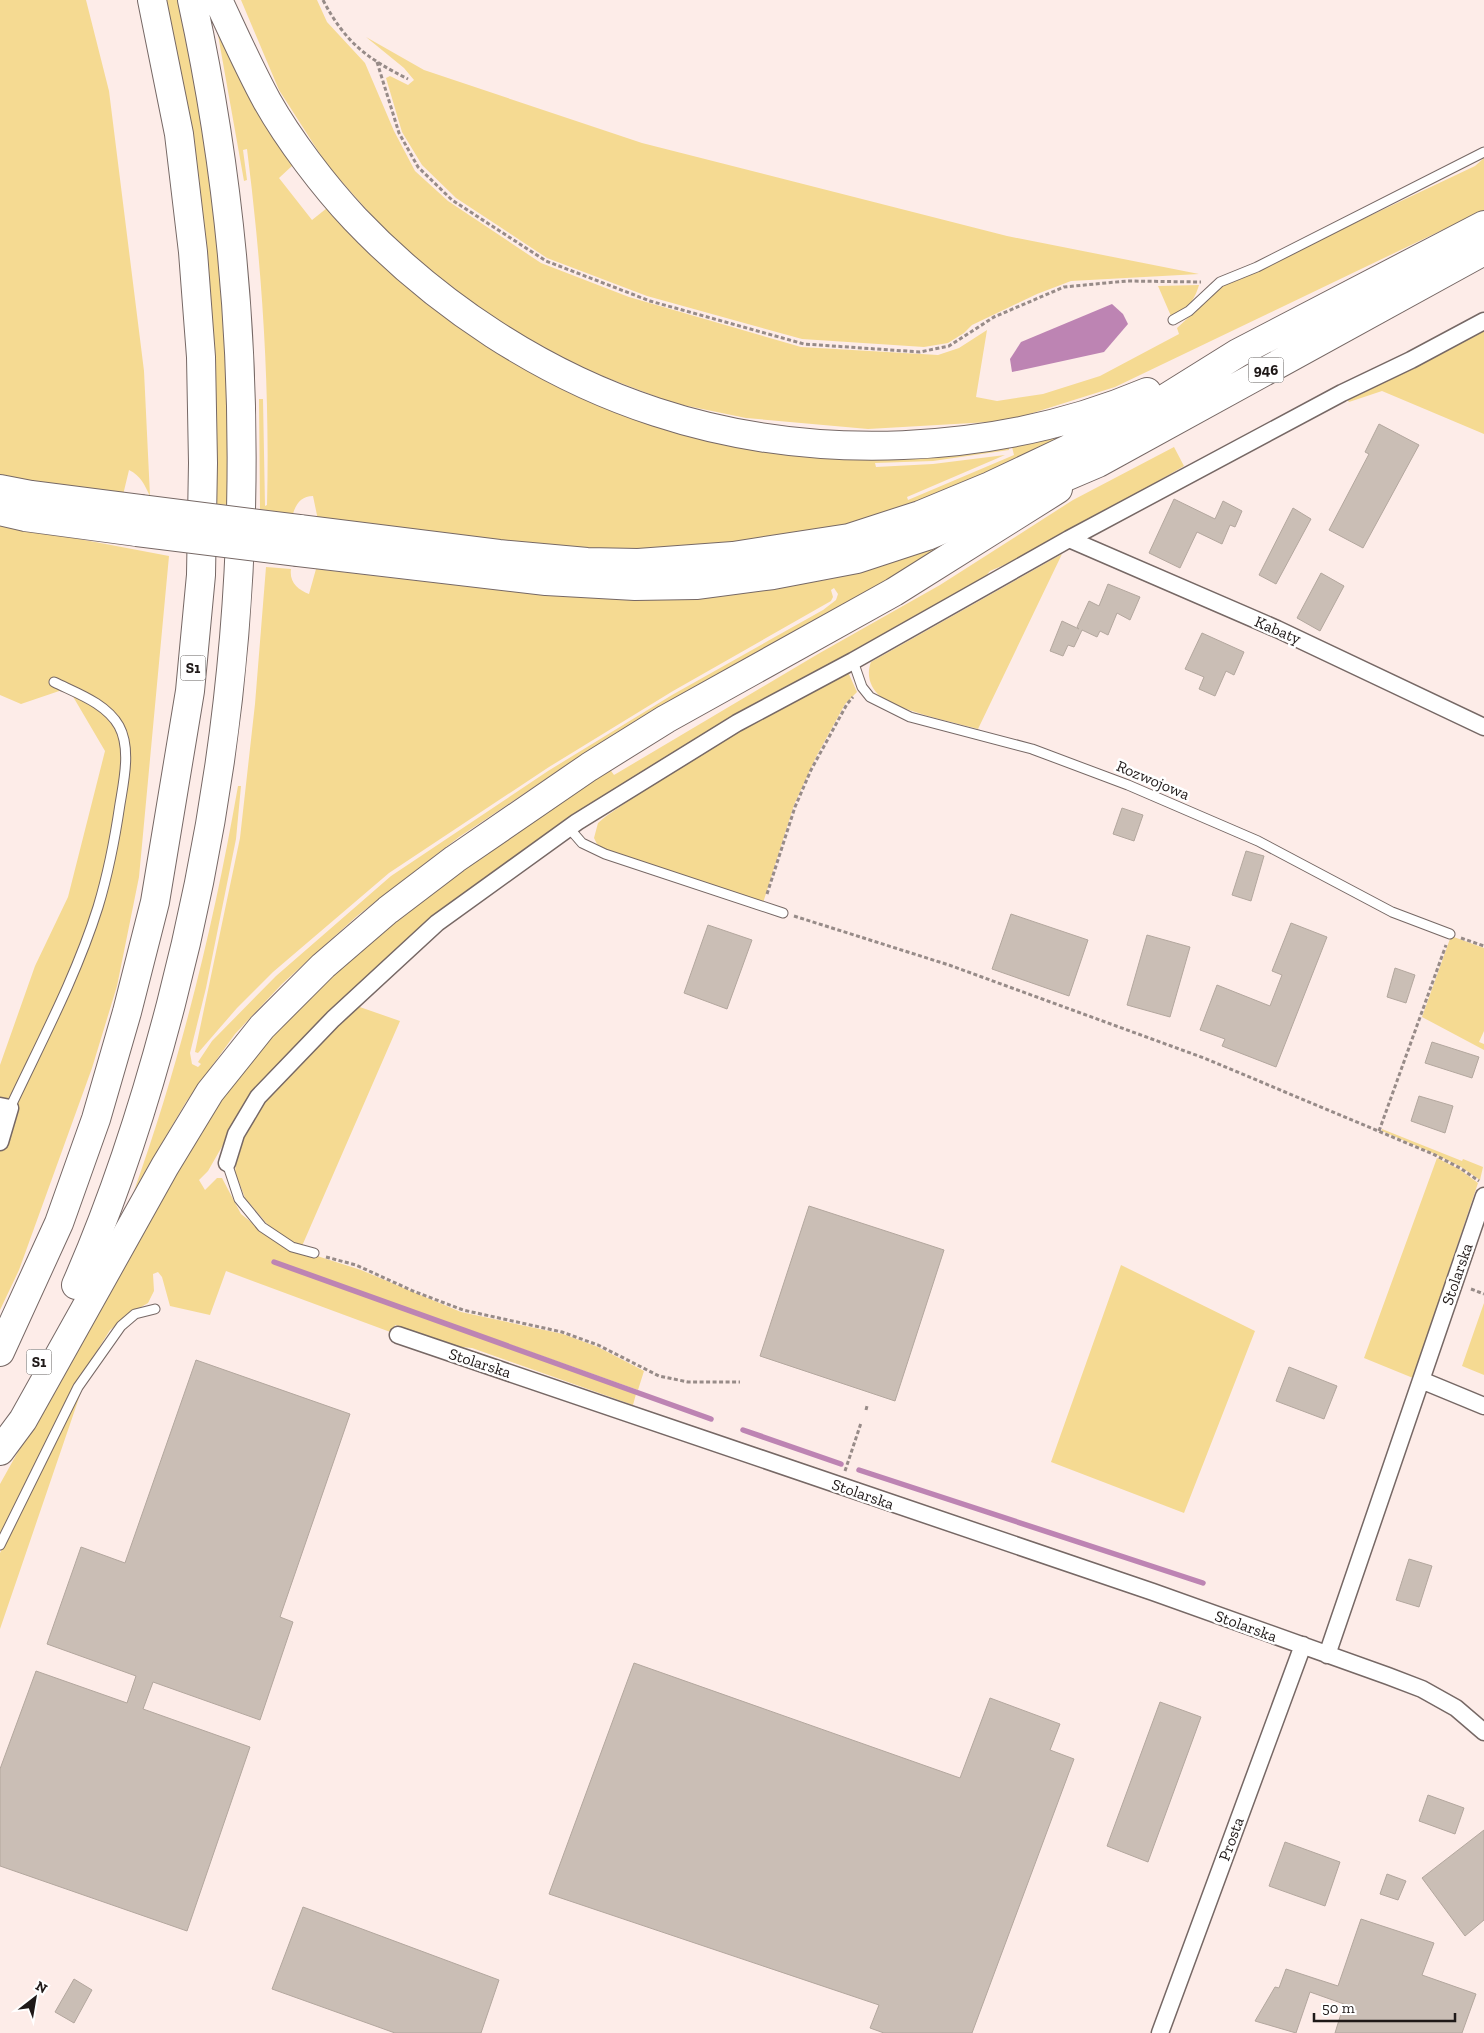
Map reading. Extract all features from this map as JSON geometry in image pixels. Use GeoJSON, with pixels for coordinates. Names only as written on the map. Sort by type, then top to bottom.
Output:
{"type":"FeatureCollection","features":[{"type":"Feature","properties":{"kind":"highway","name":"S1"},"geometry":{"type":"LineString","coordinates":[[0,1352],[59,1223],[96,1119],[127,1012],[156,902],[194,661],[200,574],[203,463],[201,357],[193,252],[179,134],[152,0]]}},
{"type":"Feature","properties":{"kind":"highway","name":"S1"},"geometry":{"type":"LineString","coordinates":[[0,1439],[76,1285],[99,1232],[134,1133],[155,1064],[188,938],[217,791],[231,674],[239,580],[242,480],[240,362],[236,299],[224,183],[206,62],[192,0]]}},
{"type":"Feature","properties":{"kind":"highway"},"geometry":{"type":"LineString","coordinates":[[218,0],[268,103],[289,134],[353,217],[395,258],[447,302],[518,349],[597,389],[657,412],[733,431],[816,442],[886,445],[965,440],[1064,421],[1130,399],[1238,353]]}},
{"type":"Feature","properties":{"kind":"highway","name":"946"},"geometry":{"type":"LineString","coordinates":[[1238,353],[1484,225]]}},
{"type":"Feature","properties":{"kind":"highway","name":"946"},"geometry":{"type":"LineString","coordinates":[[1098,463],[1484,251]]}},
{"type":"Feature","properties":{"kind":"highway"},"geometry":{"type":"LineString","coordinates":[[298,540],[587,562],[638,563],[733,556],[848,538],[920,516],[990,486],[1153,406],[1238,353]]}},
{"type":"Feature","properties":{"kind":"highway"},"geometry":{"type":"LineString","coordinates":[[0,511],[25,517],[138,520],[298,540],[546,581],[635,586],[696,584],[773,575],[857,559],[927,536],[1098,463]]}},
{"type":"Feature","properties":{"kind":"highway"},"geometry":{"type":"LineString","coordinates":[[0,1451],[23,1420],[165,1166],[210,1092],[262,1027],[323,966],[388,910],[455,859],[581,772],[666,719],[894,592],[1098,463]]}},
{"type":"Feature","properties":{"kind":"highway"},"geometry":{"type":"LineString","coordinates":[[0,489],[138,520]]}},
{"type":"Feature","properties":{"kind":"street"},"geometry":{"type":"LineString","coordinates":[[227,1163],[236,1134],[258,1097],[333,1019],[437,923],[569,828],[737,723],[853,661],[1069,539],[1342,393],[1484,322]]}},
{"type":"Feature","properties":{"kind":"street","name":"Kabaty"},"geometry":{"type":"LineString","coordinates":[[1069,539],[1302,640],[1484,727]]}},
{"type":"Feature","properties":{"kind":"street"},"geometry":{"type":"LineString","coordinates":[[0,1142],[5,1107]]}},
{"type":"Feature","properties":{"kind":"street","name":"Stolarska"},"geometry":{"type":"LineString","coordinates":[[1327,1655],[1484,1196]]}},
{"type":"Feature","properties":{"kind":"street","name":"Stolarska"},"geometry":{"type":"LineString","coordinates":[[398,1335],[1303,1645],[1422,1689],[1456,1708],[1484,1732]]}},
{"type":"Feature","properties":{"kind":"street"},"geometry":{"type":"LineString","coordinates":[[1421,1380],[1484,1406]]}},
{"type":"Feature","properties":{"kind":"street","name":"Prosta"},"geometry":{"type":"LineString","coordinates":[[1160,2033],[1303,1645]]}},
{"type":"Feature","properties":{"kind":"lane"},"geometry":{"type":"LineString","coordinates":[[1173,320],[1189,311],[1220,282],[1257,267],[1484,152]]}},
{"type":"Feature","properties":{"kind":"lane"},"geometry":{"type":"LineString","coordinates":[[853,661],[864,690]]}},
{"type":"Feature","properties":{"kind":"lane"},"geometry":{"type":"LineString","coordinates":[[5,1107],[73,975],[98,906],[116,832],[124,782],[125,745],[119,726],[112,716],[92,700],[54,682]]}},
{"type":"Feature","properties":{"kind":"lane","name":"Rozwojowa"},"geometry":{"type":"LineString","coordinates":[[864,690],[870,697],[910,716],[1032,750],[1142,791],[1258,841],[1392,912],[1450,934]]}},
{"type":"Feature","properties":{"kind":"lane"},"geometry":{"type":"LineString","coordinates":[[569,828],[582,842],[605,854],[783,912]]}},
{"type":"Feature","properties":{"kind":"lane"},"geometry":{"type":"LineString","coordinates":[[227,1163],[238,1199],[262,1227],[292,1247],[314,1253]]}},
{"type":"Feature","properties":{"kind":"lane"},"geometry":{"type":"LineString","coordinates":[[0,1545],[78,1387],[121,1326],[135,1314],[155,1309]]}},
{"type":"Feature","properties":{"kind":"path"},"geometry":{"type":"LineString","coordinates":[[323,0],[341,30],[354,46],[377,62],[408,79]]}},
{"type":"Feature","properties":{"kind":"path"},"geometry":{"type":"LineString","coordinates":[[377,62],[399,133],[418,167],[452,200],[546,261],[650,301],[804,344],[920,352],[949,346],[994,317],[1064,287],[1127,281],[1220,282]]}},
{"type":"Feature","properties":{"kind":"path"},"geometry":{"type":"LineString","coordinates":[[763,906],[795,807],[811,770],[847,704],[855,695],[864,690]]}},
{"type":"Feature","properties":{"kind":"path"},"geometry":{"type":"LineString","coordinates":[[783,912],[949,965],[1204,1058],[1433,1154],[1460,1168],[1484,1184]]}},
{"type":"Feature","properties":{"kind":"path"},"geometry":{"type":"LineString","coordinates":[[1379,1131],[1450,934],[1484,946]]}},
{"type":"Feature","properties":{"kind":"path"},"geometry":{"type":"LineString","coordinates":[[314,1253],[356,1266],[463,1310],[562,1332],[598,1345],[660,1376],[688,1382],[740,1382]]}},
{"type":"Feature","properties":{"kind":"path"},"geometry":{"type":"LineString","coordinates":[[845,1470],[861,1423]]}},
{"type":"Feature","properties":{"kind":"shaded area"},"geometry":{"type":"Polygon","coordinates":[[[0,0],[86,0],[109,91],[144,371],[150,496],[144,484],[129,470],[123,495],[0,477],[0,0]]]}},
{"type":"Feature","properties":{"kind":"shaded area"},"geometry":{"type":"Polygon","coordinates":[[[164,0],[179,0],[202,121],[218,244],[228,371],[228,505],[215,504],[164,0]]]}},
{"type":"Feature","properties":{"kind":"shaded area"},"geometry":{"type":"Polygon","coordinates":[[[241,0],[317,0],[327,22],[365,63],[394,131],[415,171],[448,201],[541,263],[629,297],[801,347],[938,355],[959,348],[987,330],[976,397],[997,401],[1043,394],[1100,376],[1179,334],[1177,328],[1224,285],[1475,166],[1484,158],[1484,210],[1115,387],[1007,421],[868,429],[746,418],[673,403],[584,369],[513,335],[407,255],[327,165],[279,90],[241,0]]]}},
{"type":"Feature","properties":{"kind":"shaded area"},"geometry":{"type":"Polygon","coordinates":[[[215,18],[245,76],[446,311],[736,440],[1086,426],[947,493],[827,530],[651,553],[534,546],[318,520],[313,496],[306,497],[300,501],[293,514],[260,509],[259,399],[263,399],[265,506],[267,505],[266,371],[261,283],[247,149],[243,150],[247,180],[244,181],[215,18]],[[293,165],[279,178],[312,220],[327,208],[293,165]],[[1012,447],[1009,450],[933,461],[875,463],[876,467],[933,464],[1005,455],[907,497],[908,500],[1014,455],[1012,447]]]}},
{"type":"Feature","properties":{"kind":"shaded area"},"geometry":{"type":"Polygon","coordinates":[[[366,37],[424,70],[642,143],[1007,236],[1199,274],[1071,281],[1037,294],[972,325],[964,333],[948,343],[924,347],[802,339],[647,296],[547,258],[456,198],[422,165],[402,132],[386,78],[390,76],[408,85],[414,80],[404,68],[366,37]]]}},
{"type":"Feature","properties":{"kind":"shaded area"},"geometry":{"type":"Polygon","coordinates":[[[1199,285],[1189,304],[1171,316],[1158,286],[1199,285]]]}},
{"type":"Feature","properties":{"kind":"shaded area"},"geometry":{"type":"Polygon","coordinates":[[[1112,304],[1123,314],[1128,324],[1104,352],[1012,372],[1010,359],[1021,342],[1112,304]]]}},
{"type":"Feature","properties":{"kind":"shaded area"},"geometry":{"type":"Polygon","coordinates":[[[1484,321],[1484,434],[1382,391],[1349,402],[1342,393],[1484,321]]]}},
{"type":"Feature","properties":{"kind":"shaded area"},"geometry":{"type":"Polygon","coordinates":[[[1174,447],[1184,466],[1067,534],[1023,557],[990,571],[973,591],[604,796],[541,837],[435,916],[247,1103],[208,1171],[199,1180],[205,1190],[217,1178],[222,1178],[241,1214],[261,1230],[314,1255],[361,1270],[461,1312],[563,1334],[598,1347],[644,1371],[638,1390],[272,1260],[271,1262],[636,1394],[633,1405],[472,1348],[461,1347],[395,1325],[393,1333],[226,1271],[210,1315],[170,1306],[162,1277],[158,1272],[153,1274],[154,1291],[148,1303],[129,1314],[110,1330],[67,1399],[0,1536],[0,1484],[215,1098],[264,1037],[415,899],[609,768],[614,775],[818,654],[940,585],[1073,500],[1174,447]]]}},
{"type":"Feature","properties":{"kind":"shaded area"},"geometry":{"type":"Polygon","coordinates":[[[0,524],[169,556],[139,877],[117,986],[92,1068],[19,1270],[0,1310],[0,1065],[35,966],[68,897],[105,751],[68,688],[21,704],[0,695],[0,524]]]}},
{"type":"Feature","properties":{"kind":"shaded area"},"geometry":{"type":"Polygon","coordinates":[[[936,547],[937,550],[901,572],[552,775],[459,837],[357,916],[282,984],[235,1034],[186,1102],[134,1191],[167,1091],[195,991],[229,838],[238,786],[241,786],[236,839],[206,988],[190,1053],[192,1064],[198,1067],[201,1064],[198,1062],[212,1041],[276,976],[391,876],[548,771],[672,695],[823,610],[836,600],[838,594],[834,588],[831,590],[833,597],[831,601],[673,691],[549,767],[389,873],[273,972],[237,1008],[198,1053],[195,1052],[240,838],[255,704],[266,567],[291,569],[291,578],[295,585],[309,594],[316,569],[498,590],[564,596],[635,599],[768,589],[831,579],[881,566],[936,547]]]}},
{"type":"Feature","properties":{"kind":"shaded area"},"geometry":{"type":"Polygon","coordinates":[[[1062,554],[978,729],[900,707],[881,697],[874,690],[869,676],[871,662],[1062,554]]]}},
{"type":"Feature","properties":{"kind":"shaded area"},"geometry":{"type":"Polygon","coordinates":[[[848,672],[857,692],[845,704],[816,757],[794,805],[763,903],[603,849],[597,844],[594,838],[598,823],[699,752],[848,672]]]}},
{"type":"Feature","properties":{"kind":"shaded area"},"geometry":{"type":"Polygon","coordinates":[[[1451,936],[1484,948],[1484,1031],[1479,1042],[1484,1044],[1484,1050],[1422,1017],[1451,936]]]}},
{"type":"Feature","properties":{"kind":"shaded area"},"geometry":{"type":"Polygon","coordinates":[[[354,1005],[400,1021],[302,1246],[289,1241],[273,1231],[245,1198],[235,1172],[237,1151],[261,1098],[354,1005]]]}},
{"type":"Feature","properties":{"kind":"shaded area"},"geometry":{"type":"Polygon","coordinates":[[[1382,1129],[1462,1161],[1463,1159],[1483,1167],[1480,1180],[1461,1167],[1382,1131],[1382,1129]]]}},
{"type":"Feature","properties":{"kind":"shaded area"},"geometry":{"type":"Polygon","coordinates":[[[1437,1158],[1459,1169],[1478,1183],[1413,1378],[1364,1358],[1437,1158]]]}},
{"type":"Feature","properties":{"kind":"shaded area"},"geometry":{"type":"Polygon","coordinates":[[[1121,1265],[1255,1331],[1184,1513],[1051,1462],[1121,1265]]]}},
{"type":"Feature","properties":{"kind":"shaded area"},"geometry":{"type":"Polygon","coordinates":[[[1484,1303],[1484,1375],[1462,1366],[1484,1303]]]}},
{"type":"Feature","properties":{"kind":"shaded area"},"geometry":{"type":"Polygon","coordinates":[[[81,1392],[0,1629],[0,1553],[81,1392]]]}},
{"type":"Feature","properties":{"kind":"building"},"geometry":{"type":"Polygon","coordinates":[[[1379,424],[1419,445],[1363,548],[1329,530],[1369,454],[1365,452],[1379,424]]]}},
{"type":"Feature","properties":{"kind":"building"},"geometry":{"type":"Polygon","coordinates":[[[1174,499],[1215,519],[1223,501],[1242,511],[1235,527],[1230,525],[1222,544],[1197,532],[1180,568],[1149,553],[1174,499]]]}},
{"type":"Feature","properties":{"kind":"building"},"geometry":{"type":"Polygon","coordinates":[[[1293,508],[1311,519],[1276,584],[1259,575],[1293,508]]]}},
{"type":"Feature","properties":{"kind":"building"},"geometry":{"type":"Polygon","coordinates":[[[1321,573],[1344,586],[1320,631],[1297,618],[1321,573]]]}},
{"type":"Feature","properties":{"kind":"building"},"geometry":{"type":"Polygon","coordinates":[[[1108,584],[1140,597],[1130,620],[1117,613],[1108,635],[1100,631],[1097,637],[1082,630],[1074,647],[1068,645],[1063,656],[1050,651],[1062,621],[1079,629],[1077,627],[1089,601],[1099,606],[1108,584]]]}},
{"type":"Feature","properties":{"kind":"building"},"geometry":{"type":"Polygon","coordinates":[[[1202,633],[1244,652],[1234,675],[1226,671],[1215,696],[1199,689],[1204,677],[1185,669],[1202,633]]]}},
{"type":"Feature","properties":{"kind":"building"},"geometry":{"type":"Polygon","coordinates":[[[1122,808],[1143,815],[1134,841],[1113,834],[1122,808]]]}},
{"type":"Feature","properties":{"kind":"building"},"geometry":{"type":"Polygon","coordinates":[[[1246,851],[1264,856],[1251,901],[1232,895],[1246,851]]]}},
{"type":"Feature","properties":{"kind":"building"},"geometry":{"type":"Polygon","coordinates":[[[1011,914],[1088,940],[1069,996],[992,969],[1011,914]]]}},
{"type":"Feature","properties":{"kind":"building"},"geometry":{"type":"Polygon","coordinates":[[[1291,923],[1327,937],[1276,1067],[1222,1046],[1225,1039],[1200,1030],[1217,985],[1270,1006],[1282,975],[1272,971],[1291,923]]]}},
{"type":"Feature","properties":{"kind":"building"},"geometry":{"type":"Polygon","coordinates":[[[708,925],[752,940],[727,1009],[684,993],[708,925]]]}},
{"type":"Feature","properties":{"kind":"building"},"geometry":{"type":"Polygon","coordinates":[[[1147,935],[1190,947],[1170,1017],[1127,1005],[1147,935]]]}},
{"type":"Feature","properties":{"kind":"building"},"geometry":{"type":"Polygon","coordinates":[[[1395,968],[1415,975],[1406,1003],[1387,997],[1395,968]]]}},
{"type":"Feature","properties":{"kind":"building"},"geometry":{"type":"Polygon","coordinates":[[[1432,1042],[1479,1057],[1472,1078],[1425,1063],[1432,1042]]]}},
{"type":"Feature","properties":{"kind":"building"},"geometry":{"type":"Polygon","coordinates":[[[1419,1096],[1453,1106],[1445,1133],[1411,1121],[1419,1096]]]}},
{"type":"Feature","properties":{"kind":"building"},"geometry":{"type":"Polygon","coordinates":[[[809,1206],[944,1250],[895,1401],[760,1356],[809,1206]]]}},
{"type":"Feature","properties":{"kind":"building"},"geometry":{"type":"Polygon","coordinates":[[[196,1360],[350,1414],[280,1617],[293,1622],[260,1720],[153,1682],[143,1709],[250,1747],[187,1931],[0,1866],[0,1769],[36,1671],[127,1703],[136,1676],[47,1644],[81,1547],[125,1563],[196,1360]]]}},
{"type":"Feature","properties":{"kind":"building"},"geometry":{"type":"Polygon","coordinates":[[[1289,1367],[1337,1386],[1324,1419],[1276,1401],[1289,1367]]]}},
{"type":"Feature","properties":{"kind":"building"},"geometry":{"type":"Polygon","coordinates":[[[1409,1559],[1432,1566],[1419,1607],[1396,1600],[1409,1559]]]}},
{"type":"Feature","properties":{"kind":"building"},"geometry":{"type":"Polygon","coordinates":[[[634,1663],[960,1778],[990,1698],[1060,1724],[1050,1750],[1074,1759],[972,2033],[884,2033],[870,2028],[879,2005],[549,1894],[634,1663]]]}},
{"type":"Feature","properties":{"kind":"building"},"geometry":{"type":"Polygon","coordinates":[[[1160,1702],[1201,1717],[1148,1862],[1107,1846],[1160,1702]]]}},
{"type":"Feature","properties":{"kind":"building"},"geometry":{"type":"Polygon","coordinates":[[[1428,1795],[1464,1808],[1455,1834],[1419,1821],[1428,1795]]]}},
{"type":"Feature","properties":{"kind":"building"},"geometry":{"type":"Polygon","coordinates":[[[1484,1830],[1484,1920],[1465,1936],[1422,1878],[1484,1830]]]}},
{"type":"Feature","properties":{"kind":"building"},"geometry":{"type":"Polygon","coordinates":[[[1285,1842],[1340,1862],[1325,1906],[1269,1886],[1285,1842]]]}},
{"type":"Feature","properties":{"kind":"building"},"geometry":{"type":"Polygon","coordinates":[[[1387,1874],[1406,1881],[1398,1900],[1380,1894],[1387,1874]]]}},
{"type":"Feature","properties":{"kind":"building"},"geometry":{"type":"Polygon","coordinates":[[[303,1907],[499,1980],[481,2033],[395,2033],[272,1989],[303,1907]]]}},
{"type":"Feature","properties":{"kind":"building"},"geometry":{"type":"Polygon","coordinates":[[[1361,1919],[1434,1943],[1422,1975],[1476,1994],[1462,2033],[1335,2033],[1344,2004],[1310,1992],[1296,2033],[1255,2021],[1275,1987],[1279,1988],[1286,1969],[1338,1986],[1361,1919]]]}},
{"type":"Feature","properties":{"kind":"building"},"geometry":{"type":"Polygon","coordinates":[[[74,1979],[92,1990],[74,2023],[55,2012],[74,1979]]]}},
{"type":"Feature","properties":{"kind":"waterway"},"geometry":{"type":"LineString","coordinates":[[274,1262],[711,1419]]}},
{"type":"Feature","properties":{"kind":"waterway"},"geometry":{"type":"LineString","coordinates":[[743,1430],[841,1464]]}},
{"type":"Feature","properties":{"kind":"waterway"},"geometry":{"type":"LineString","coordinates":[[859,1470],[1203,1583]]}}]}
